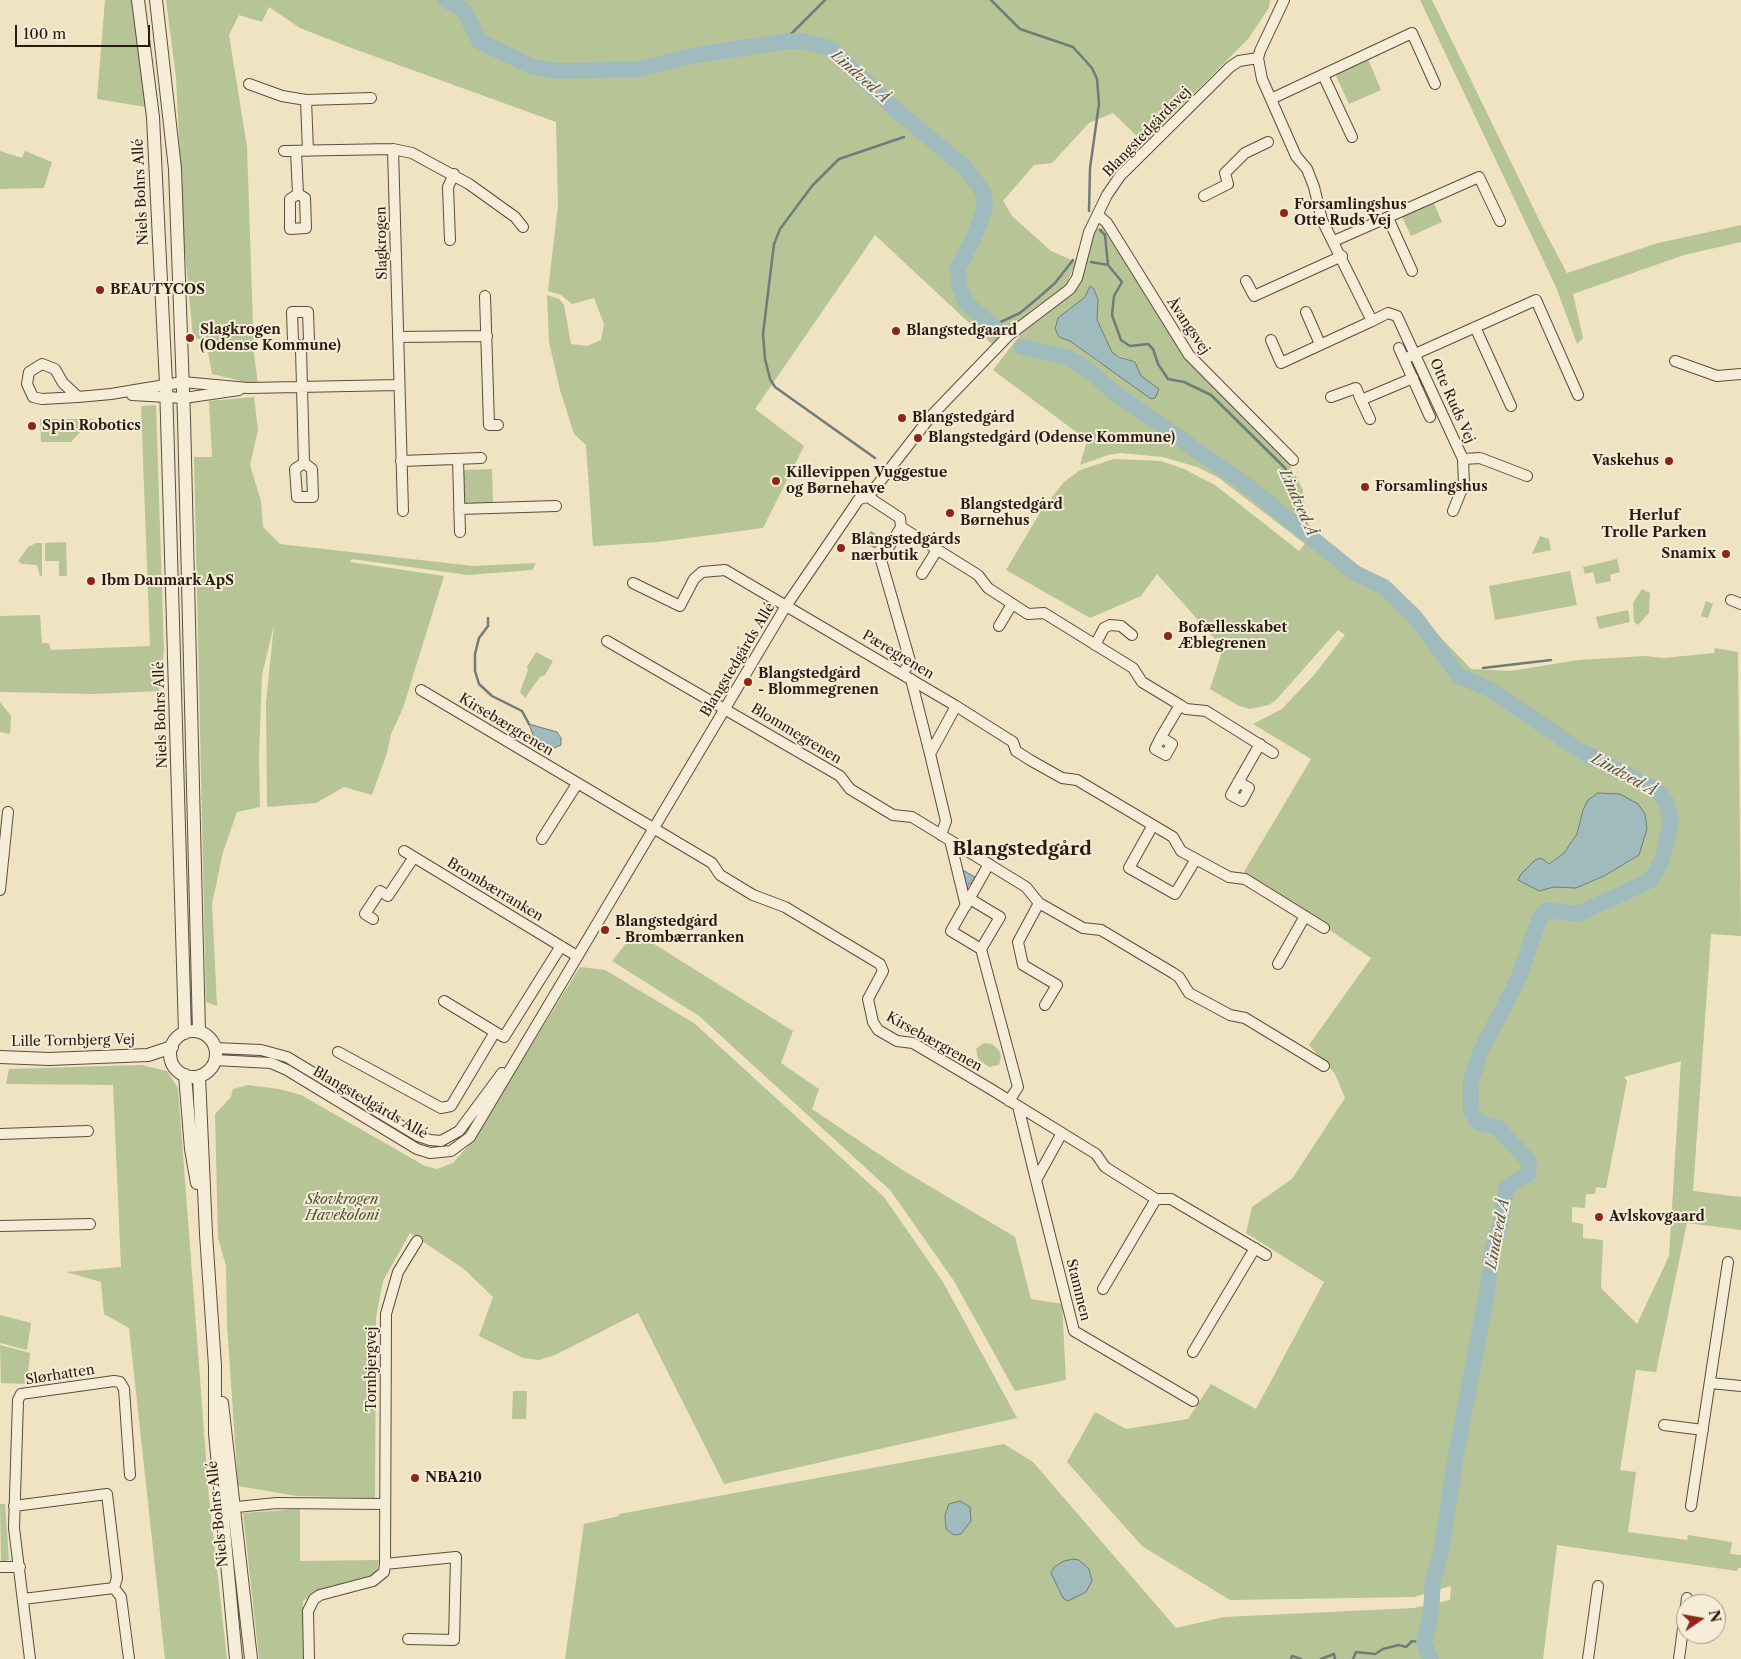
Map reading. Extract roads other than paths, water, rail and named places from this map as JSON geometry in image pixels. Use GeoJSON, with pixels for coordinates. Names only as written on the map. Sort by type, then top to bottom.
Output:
{"type":"FeatureCollection","features":[{"type":"Feature","properties":{"kind":"street","name":"Niels Bohrs Allé"},"geometry":{"type":"LineString","coordinates":[[138,0],[153,117],[161,283],[175,390],[186,501],[199,1032]]}},
{"type":"Feature","properties":{"kind":"street","name":"Niels Bohrs Allé"},"geometry":{"type":"LineString","coordinates":[[156,0],[175,169],[175,390],[185,1033]]}},
{"type":"Feature","properties":{"kind":"street"},"geometry":{"type":"LineString","coordinates":[[1284,0],[1266,34],[1258,58],[1262,79],[1296,156],[1307,169],[1314,187],[1322,220],[1342,256],[1372,321]]}},
{"type":"Feature","properties":{"kind":"street"},"geometry":{"type":"LineString","coordinates":[[1270,99],[1412,33],[1435,84]]}},
{"type":"Feature","properties":{"kind":"street","name":"Blangstedgårdsvej"},"geometry":{"type":"LineString","coordinates":[[1027,322],[1070,289],[1079,272],[1083,252],[1098,215],[1111,188],[1120,176],[1230,67],[1239,61],[1258,58]]}},
{"type":"Feature","properties":{"kind":"street"},"geometry":{"type":"LineString","coordinates":[[1323,75],[1352,137]]}},
{"type":"Feature","properties":{"kind":"street"},"geometry":{"type":"LineString","coordinates":[[249,84],[282,96],[306,100],[352,93],[371,98]]}},
{"type":"Feature","properties":{"kind":"street"},"geometry":{"type":"LineString","coordinates":[[306,100],[308,151]]}},
{"type":"Feature","properties":{"kind":"street"},"geometry":{"type":"LineString","coordinates":[[1204,196],[1228,184],[1226,173],[1245,153],[1268,142]]}},
{"type":"Feature","properties":{"kind":"street"},"geometry":{"type":"LineString","coordinates":[[284,152],[393,149],[412,153],[454,174],[515,217],[523,227]]}},
{"type":"Feature","properties":{"kind":"street","name":"Slagkrogen"},"geometry":{"type":"LineString","coordinates":[[393,149],[403,511]]}},
{"type":"Feature","properties":{"kind":"street"},"geometry":{"type":"LineString","coordinates":[[296,151],[298,194]]}},
{"type":"Feature","properties":{"kind":"street"},"geometry":{"type":"LineString","coordinates":[[450,240],[448,187],[454,174]]}},
{"type":"Feature","properties":{"kind":"street"},"geometry":{"type":"LineString","coordinates":[[1334,241],[1479,176],[1500,221]]}},
{"type":"Feature","properties":{"kind":"street","name":"Åvangsvej"},"geometry":{"type":"LineString","coordinates":[[1098,215],[1107,223],[1189,355],[1293,460]]}},
{"type":"Feature","properties":{"kind":"street"},"geometry":{"type":"LineString","coordinates":[[1388,218],[1412,271]]}},
{"type":"Feature","properties":{"kind":"street"},"geometry":{"type":"LineString","coordinates":[[1246,281],[1254,296],[1342,256]]}},
{"type":"Feature","properties":{"kind":"street"},"geometry":{"type":"LineString","coordinates":[[485,296],[489,425],[498,425]]}},
{"type":"Feature","properties":{"kind":"street","name":"Otte Ruds Vej"},"geometry":{"type":"LineString","coordinates":[[1404,360],[1536,300],[1578,395]]}},
{"type":"Feature","properties":{"kind":"street"},"geometry":{"type":"LineString","coordinates":[[1306,312],[1320,344]]}},
{"type":"Feature","properties":{"kind":"street","name":"Otte Ruds Vej"},"geometry":{"type":"LineString","coordinates":[[1270,340],[1280,363],[1388,313],[1397,316],[1463,459],[1464,484],[1453,511]]}},
{"type":"Feature","properties":{"kind":"street","name":"Blangstedgårds Allé"},"geometry":{"type":"LineString","coordinates":[[215,1054],[271,1063],[287,1070],[417,1149],[430,1153],[442,1153],[459,1146],[470,1137],[519,1050],[786,606],[860,499],[868,497],[931,416],[1008,336],[1027,322]]}},
{"type":"Feature","properties":{"kind":"street"},"geometry":{"type":"LineString","coordinates":[[1475,327],[1511,406]]}},
{"type":"Feature","properties":{"kind":"street"},"geometry":{"type":"LineString","coordinates":[[398,337],[486,336]]}},
{"type":"Feature","properties":{"kind":"street","name":"Otte Ruds Vej"},"geometry":{"type":"LineString","coordinates":[[1399,348],[1430,417]]}},
{"type":"Feature","properties":{"kind":"street"},"geometry":{"type":"LineString","coordinates":[[302,349],[304,463]]}},
{"type":"Feature","properties":{"kind":"street"},"geometry":{"type":"LineString","coordinates":[[1675,361],[1717,376],[1741,374]]}},
{"type":"Feature","properties":{"kind":"street"},"geometry":{"type":"LineString","coordinates":[[78,397],[63,383],[55,369],[42,364],[29,372],[27,384],[33,397],[42,399],[78,397],[175,390],[399,386]]}},
{"type":"Feature","properties":{"kind":"street","name":"Otte Ruds Vej"},"geometry":{"type":"LineString","coordinates":[[1362,400],[1413,378]]}},
{"type":"Feature","properties":{"kind":"street"},"geometry":{"type":"LineString","coordinates":[[175,390],[248,388]]}},
{"type":"Feature","properties":{"kind":"street"},"geometry":{"type":"LineString","coordinates":[[1331,397],[1356,388],[1370,419]]}},
{"type":"Feature","properties":{"kind":"street"},"geometry":{"type":"LineString","coordinates":[[401,461],[481,458]]}},
{"type":"Feature","properties":{"kind":"street","name":"Otte Ruds Vej"},"geometry":{"type":"LineString","coordinates":[[1463,459],[1480,458],[1527,476]]}},
{"type":"Feature","properties":{"kind":"street"},"geometry":{"type":"LineString","coordinates":[[458,459],[460,532]]}},
{"type":"Feature","properties":{"kind":"street"},"geometry":{"type":"LineString","coordinates":[[868,497],[900,518],[902,527],[936,550],[978,574],[988,588],[1012,604],[1028,614],[1044,613],[1133,668],[1142,682],[1186,709],[1206,711],[1273,753]]}},
{"type":"Feature","properties":{"kind":"street"},"geometry":{"type":"LineString","coordinates":[[459,509],[556,506]]}},
{"type":"Feature","properties":{"kind":"street"},"geometry":{"type":"LineString","coordinates":[[902,527],[881,560],[910,661],[907,676],[930,754],[946,820],[946,838],[968,903],[1000,918],[981,949]]}},
{"type":"Feature","properties":{"kind":"street"},"geometry":{"type":"LineString","coordinates":[[922,574],[936,550]]}},
{"type":"Feature","properties":{"kind":"street","name":"Pæregrenen"},"geometry":{"type":"LineString","coordinates":[[633,584],[680,606],[694,579],[702,572],[725,570],[956,706],[1013,742],[1016,751],[1030,760],[1062,778],[1077,780],[1173,837],[1182,851],[1228,878],[1245,879],[1324,928]]}},
{"type":"Feature","properties":{"kind":"street"},"geometry":{"type":"LineString","coordinates":[[1730,600],[1741,604]]}},
{"type":"Feature","properties":{"kind":"street"},"geometry":{"type":"LineString","coordinates":[[999,626],[1012,604]]}},
{"type":"Feature","properties":{"kind":"street"},"geometry":{"type":"LineString","coordinates":[[1095,644],[1104,628],[1110,625],[1120,626],[1132,635]]}},
{"type":"Feature","properties":{"kind":"street","name":"Blommegrenen"},"geometry":{"type":"LineString","coordinates":[[607,641],[840,776],[850,789],[893,815],[912,817],[1026,887],[1039,903],[1083,928],[1101,930],[1179,977],[1189,993],[1230,1015],[1245,1018],[1324,1066]]}},
{"type":"Feature","properties":{"kind":"street","name":"Kirsebærgrenen"},"geometry":{"type":"LineString","coordinates":[[421,690],[712,864],[720,875],[753,895],[785,907],[880,964],[883,971],[868,999],[873,1022],[878,1030],[897,1041],[913,1043],[1014,1103],[1096,1154],[1105,1167],[1156,1199],[1171,1198],[1266,1255]]}},
{"type":"Feature","properties":{"kind":"street"},"geometry":{"type":"LineString","coordinates":[[1161,737],[1180,705]]}},
{"type":"Feature","properties":{"kind":"street"},"geometry":{"type":"LineString","coordinates":[[930,754],[956,706]]}},
{"type":"Feature","properties":{"kind":"street"},"geometry":{"type":"LineString","coordinates":[[1238,782],[1260,744]]}},
{"type":"Feature","properties":{"kind":"street"},"geometry":{"type":"LineString","coordinates":[[542,838],[577,784]]}},
{"type":"Feature","properties":{"kind":"street"},"geometry":{"type":"LineString","coordinates":[[0,890],[8,812]]}},
{"type":"Feature","properties":{"kind":"street"},"geometry":{"type":"LineString","coordinates":[[1153,825],[1129,868],[1175,894],[1196,859]]}},
{"type":"Feature","properties":{"kind":"street","name":"Brombærranken"},"geometry":{"type":"LineString","coordinates":[[404,851],[577,956]]}},
{"type":"Feature","properties":{"kind":"street"},"geometry":{"type":"LineString","coordinates":[[373,919],[365,914],[380,891],[388,896],[414,857]]}},
{"type":"Feature","properties":{"kind":"street"},"geometry":{"type":"LineString","coordinates":[[989,864],[951,931],[981,949],[1018,1087],[1014,1103]]}},
{"type":"Feature","properties":{"kind":"street"},"geometry":{"type":"LineString","coordinates":[[1039,903],[1018,942],[1023,965],[1057,985],[1045,1005]]}},
{"type":"Feature","properties":{"kind":"street"},"geometry":{"type":"LineString","coordinates":[[1278,964],[1305,916]]}},
{"type":"Feature","properties":{"kind":"street"},"geometry":{"type":"LineString","coordinates":[[444,1001],[504,1037],[562,946]]}},
{"type":"Feature","properties":{"kind":"street"},"geometry":{"type":"LineString","coordinates":[[199,1032],[209,1038],[215,1054],[209,1070],[199,1076],[185,1075],[177,1070],[172,1061],[172,1047],[177,1038],[185,1033],[199,1032]]}},
{"type":"Feature","properties":{"kind":"street"},"geometry":{"type":"LineString","coordinates":[[338,1052],[441,1108],[451,1106],[494,1032]]}},
{"type":"Feature","properties":{"kind":"street","name":"Lille Tornbjerg Vej"},"geometry":{"type":"LineString","coordinates":[[0,1057],[49,1059],[148,1055],[172,1047]]}},
{"type":"Feature","properties":{"kind":"street","name":"Lille Tornbjerg Vej"},"geometry":{"type":"LineString","coordinates":[[148,1055],[172,1061]]}},
{"type":"Feature","properties":{"kind":"street","name":"Niels Bohrs Allé"},"geometry":{"type":"LineString","coordinates":[[185,1075],[191,1149],[206,1234]]}},
{"type":"Feature","properties":{"kind":"street","name":"Niels Bohrs Allé"},"geometry":{"type":"LineString","coordinates":[[199,1076],[206,1234],[215,1366],[215,1433],[251,1659]]}},
{"type":"Feature","properties":{"kind":"street","name":"Stammen"},"geometry":{"type":"LineString","coordinates":[[1014,1103],[1036,1180],[1074,1331],[1193,1401]]}},
{"type":"Feature","properties":{"kind":"street"},"geometry":{"type":"LineString","coordinates":[[0,1134],[88,1131]]}},
{"type":"Feature","properties":{"kind":"street"},"geometry":{"type":"LineString","coordinates":[[1036,1180],[1062,1133]]}},
{"type":"Feature","properties":{"kind":"street"},"geometry":{"type":"LineString","coordinates":[[1103,1289],[1156,1199]]}},
{"type":"Feature","properties":{"kind":"street"},"geometry":{"type":"LineString","coordinates":[[0,1226],[90,1224]]}},
{"type":"Feature","properties":{"kind":"street","name":"Tornbjergvej"},"geometry":{"type":"LineString","coordinates":[[385,1564],[386,1314],[398,1272],[417,1240]]}},
{"type":"Feature","properties":{"kind":"street"},"geometry":{"type":"LineString","coordinates":[[1193,1352],[1255,1248]]}},
{"type":"Feature","properties":{"kind":"street"},"geometry":{"type":"LineString","coordinates":[[1692,1506],[1728,1262]]}},
{"type":"Feature","properties":{"kind":"street","name":"Slørhatten"},"geometry":{"type":"LineString","coordinates":[[30,1659],[14,1528],[18,1400],[21,1394],[114,1381],[120,1382],[124,1389],[130,1475]]}},
{"type":"Feature","properties":{"kind":"street"},"geometry":{"type":"LineString","coordinates":[[1710,1383],[1741,1386]]}},
{"type":"Feature","properties":{"kind":"street"},"geometry":{"type":"LineString","coordinates":[[1664,1425],[1703,1430]]}},
{"type":"Feature","properties":{"kind":"street"},"geometry":{"type":"LineString","coordinates":[[14,1506],[107,1494],[117,1578],[114,1588]]}},
{"type":"Feature","properties":{"kind":"street"},"geometry":{"type":"LineString","coordinates":[[227,1508],[277,1503],[385,1504]]}},
{"type":"Feature","properties":{"kind":"street","name":"Niels Bohrs Allé"},"geometry":{"type":"LineString","coordinates":[[227,1508],[237,1657]]}},
{"type":"Feature","properties":{"kind":"street"},"geometry":{"type":"LineString","coordinates":[[309,1659],[308,1612],[314,1599],[320,1595],[373,1581],[384,1572],[385,1564],[456,1557],[454,1640],[408,1639]]}},
{"type":"Feature","properties":{"kind":"street"},"geometry":{"type":"LineString","coordinates":[[0,1567],[20,1567]]}},
{"type":"Feature","properties":{"kind":"street"},"geometry":{"type":"LineString","coordinates":[[1588,1659],[1598,1586]]}},
{"type":"Feature","properties":{"kind":"street"},"geometry":{"type":"LineString","coordinates":[[23,1599],[114,1588]]}},
{"type":"Feature","properties":{"kind":"street"},"geometry":{"type":"LineString","coordinates":[[114,1588],[121,1597],[129,1659]]}},
{"type":"Feature","properties":{"kind":"street"},"geometry":{"type":"LineString","coordinates":[[1678,1659],[1680,1644]]}},
{"type":"Feature","properties":{"kind":"water"},"geometry":{"type":"Polygon","coordinates":[[[1090,286],[1094,289],[1098,300],[1097,320],[1112,352],[1119,357],[1135,362],[1141,376],[1159,389],[1155,398],[1151,399],[1070,341],[1059,337],[1055,329],[1058,318],[1085,297],[1090,286]]]}},
{"type":"Feature","properties":{"kind":"water"},"geometry":{"type":"Polygon","coordinates":[[[871,532],[881,538],[875,548],[865,542],[871,532]]]}},
{"type":"Feature","properties":{"kind":"water"},"geometry":{"type":"Polygon","coordinates":[[[529,724],[557,732],[561,738],[561,745],[547,748],[533,735],[529,724]]]}},
{"type":"Feature","properties":{"kind":"water"},"geometry":{"type":"Polygon","coordinates":[[[1598,793],[1620,794],[1638,804],[1645,814],[1647,829],[1639,855],[1604,876],[1576,888],[1554,887],[1539,891],[1518,880],[1521,874],[1535,860],[1541,858],[1549,864],[1564,853],[1577,834],[1583,810],[1588,800],[1598,793]]]}},
{"type":"Feature","properties":{"kind":"water"},"geometry":{"type":"Polygon","coordinates":[[[961,869],[975,877],[971,884],[969,883],[966,892],[961,869]]]}},
{"type":"Feature","properties":{"kind":"water"},"geometry":{"type":"Polygon","coordinates":[[[960,1501],[970,1507],[971,1521],[961,1534],[954,1535],[946,1529],[945,1515],[949,1504],[960,1501]]]}},
{"type":"Feature","properties":{"kind":"water"},"geometry":{"type":"Polygon","coordinates":[[[1079,1560],[1089,1569],[1092,1581],[1086,1592],[1068,1601],[1063,1598],[1051,1573],[1054,1567],[1064,1561],[1079,1560]]]}},
{"type":"Feature","properties":{"kind":"waterway","name":"Lindved Å"},"geometry":{"type":"LineString","coordinates":[[446,0],[464,10],[479,41],[533,67],[559,71],[639,69],[696,55],[783,42],[802,41],[830,48],[896,110],[961,164],[983,192],[985,207],[973,240],[958,267],[959,285],[966,303],[1000,332]]}},
{"type":"Feature","properties":{"kind":"waterway"},"geometry":{"type":"LineString","coordinates":[[783,42],[825,0]]}},
{"type":"Feature","properties":{"kind":"waterway"},"geometry":{"type":"LineString","coordinates":[[991,0],[1020,29],[1073,47],[1092,68],[1097,79],[1099,104],[1090,168],[1089,211]]}},
{"type":"Feature","properties":{"kind":"waterway"},"geometry":{"type":"LineString","coordinates":[[875,458],[775,387],[770,379],[765,359],[763,334],[774,244],[780,229],[812,186],[839,159],[904,137]]}},
{"type":"Feature","properties":{"kind":"waterway"},"geometry":{"type":"LineString","coordinates":[[1100,230],[1105,235],[1108,265]]}},
{"type":"Feature","properties":{"kind":"waterway","name":"Lindved Å"},"geometry":{"type":"LineString","coordinates":[[992,326],[1020,313],[1055,283],[1073,260]]}},
{"type":"Feature","properties":{"kind":"waterway","name":"Lindved Å"},"geometry":{"type":"LineString","coordinates":[[1091,262],[1108,265],[1122,282],[1114,296],[1112,315],[1121,340],[1130,346],[1148,344],[1153,349],[1158,364],[1168,379],[1184,382],[1211,395],[1285,468],[1296,489],[1311,539]]}},
{"type":"Feature","properties":{"kind":"waterway","name":"Lindved Å"},"geometry":{"type":"LineString","coordinates":[[1022,347],[1066,357],[1087,369],[1115,393],[1249,487],[1355,573],[1384,587],[1415,617],[1459,676],[1491,690],[1579,750],[1655,789],[1666,801],[1671,820],[1662,860],[1651,880],[1578,914],[1546,910],[1540,917],[1517,982],[1480,1052],[1471,1081],[1471,1112],[1479,1123],[1497,1127],[1527,1159],[1529,1165],[1528,1174],[1506,1188],[1500,1226],[1492,1250],[1488,1288],[1456,1455],[1441,1552],[1433,1579],[1431,1613],[1424,1643],[1431,1659]]}},
{"type":"Feature","properties":{"kind":"waterway"},"geometry":{"type":"LineString","coordinates":[[488,618],[488,626],[479,638],[475,654],[475,671],[479,684],[492,696],[522,711],[529,724]]}},
{"type":"Feature","properties":{"kind":"waterway"},"geometry":{"type":"LineString","coordinates":[[1483,668],[1551,660]]}},
{"type":"Feature","properties":{"kind":"waterway"},"geometry":{"type":"LineString","coordinates":[[1353,1659],[1356,1652],[1375,1654],[1383,1649],[1399,1645],[1406,1647],[1412,1641],[1424,1643]]}},
{"type":"Feature","properties":{"kind":"waterway"},"geometry":{"type":"LineString","coordinates":[[1321,1659],[1334,1654],[1335,1659]]}},
{"type":"Feature","properties":{"kind":"waterway"},"geometry":{"type":"LineString","coordinates":[[1291,1659],[1292,1656],[1301,1659]]}},
{"type":"Feature","properties":{"kind":"place","name":"Forsamlingshus Otte Ruds Vej"},"geometry":{"type":"Point","coordinates":[1284,213]}},
{"type":"Feature","properties":{"kind":"place","name":"BEAUTYCOS"},"geometry":{"type":"Point","coordinates":[100,290]}},
{"type":"Feature","properties":{"kind":"place","name":"Blangstedgaard"},"geometry":{"type":"Point","coordinates":[896,331]}},
{"type":"Feature","properties":{"kind":"place","name":"Slagkrogen (Odense Kommune)"},"geometry":{"type":"Point","coordinates":[190,338]}},
{"type":"Feature","properties":{"kind":"place","name":"Blangstedgård"},"geometry":{"type":"Point","coordinates":[902,418]}},
{"type":"Feature","properties":{"kind":"place","name":"Spin Robotics"},"geometry":{"type":"Point","coordinates":[32,426]}},
{"type":"Feature","properties":{"kind":"place","name":"Blangstedgård (Odense Kommune)"},"geometry":{"type":"Point","coordinates":[918,438]}},
{"type":"Feature","properties":{"kind":"place","name":"Vaskehus"},"geometry":{"type":"Point","coordinates":[1669,461]}},
{"type":"Feature","properties":{"kind":"place","name":"Killevippen Vuggestue og Børnehave"},"geometry":{"type":"Point","coordinates":[776,481]}},
{"type":"Feature","properties":{"kind":"place","name":"Forsamlingshus"},"geometry":{"type":"Point","coordinates":[1365,487]}},
{"type":"Feature","properties":{"kind":"place","name":"Blangstedgård Børnehus"},"geometry":{"type":"Point","coordinates":[950,513]}},
{"type":"Feature","properties":{"kind":"place","name":"Blangstedgårds nærbutik"},"geometry":{"type":"Point","coordinates":[841,548]}},
{"type":"Feature","properties":{"kind":"place","name":"Snamix"},"geometry":{"type":"Point","coordinates":[1726,554]}},
{"type":"Feature","properties":{"kind":"place","name":"Ibm Danmark ApS"},"geometry":{"type":"Point","coordinates":[91,581]}},
{"type":"Feature","properties":{"kind":"place","name":"Bofællesskabet Æblegrenen"},"geometry":{"type":"Point","coordinates":[1168,636]}},
{"type":"Feature","properties":{"kind":"place","name":"Blangstedgård - Blommegrenen"},"geometry":{"type":"Point","coordinates":[748,682]}},
{"type":"Feature","properties":{"kind":"place","name":"Blangstedgård - Brombærranken"},"geometry":{"type":"Point","coordinates":[605,930]}},
{"type":"Feature","properties":{"kind":"place","name":"Avlskovgaard"},"geometry":{"type":"Point","coordinates":[1599,1217]}},
{"type":"Feature","properties":{"kind":"place","name":"NBA210"},"geometry":{"type":"Point","coordinates":[415,1478]}},
{"type":"Feature","properties":{"kind":"district","name":"Herluf Trolle Parken"},"geometry":{"type":"Point","coordinates":[1654,524]}},
{"type":"Feature","properties":{"kind":"district","name":"Blangstedgård"},"geometry":{"type":"Point","coordinates":[1022,850]}},
{"type":"Feature","properties":{"kind":"park label","name":"Skovkrogen Havekoloni"},"geometry":{"type":"Point","coordinates":[342,1208]}}]}
